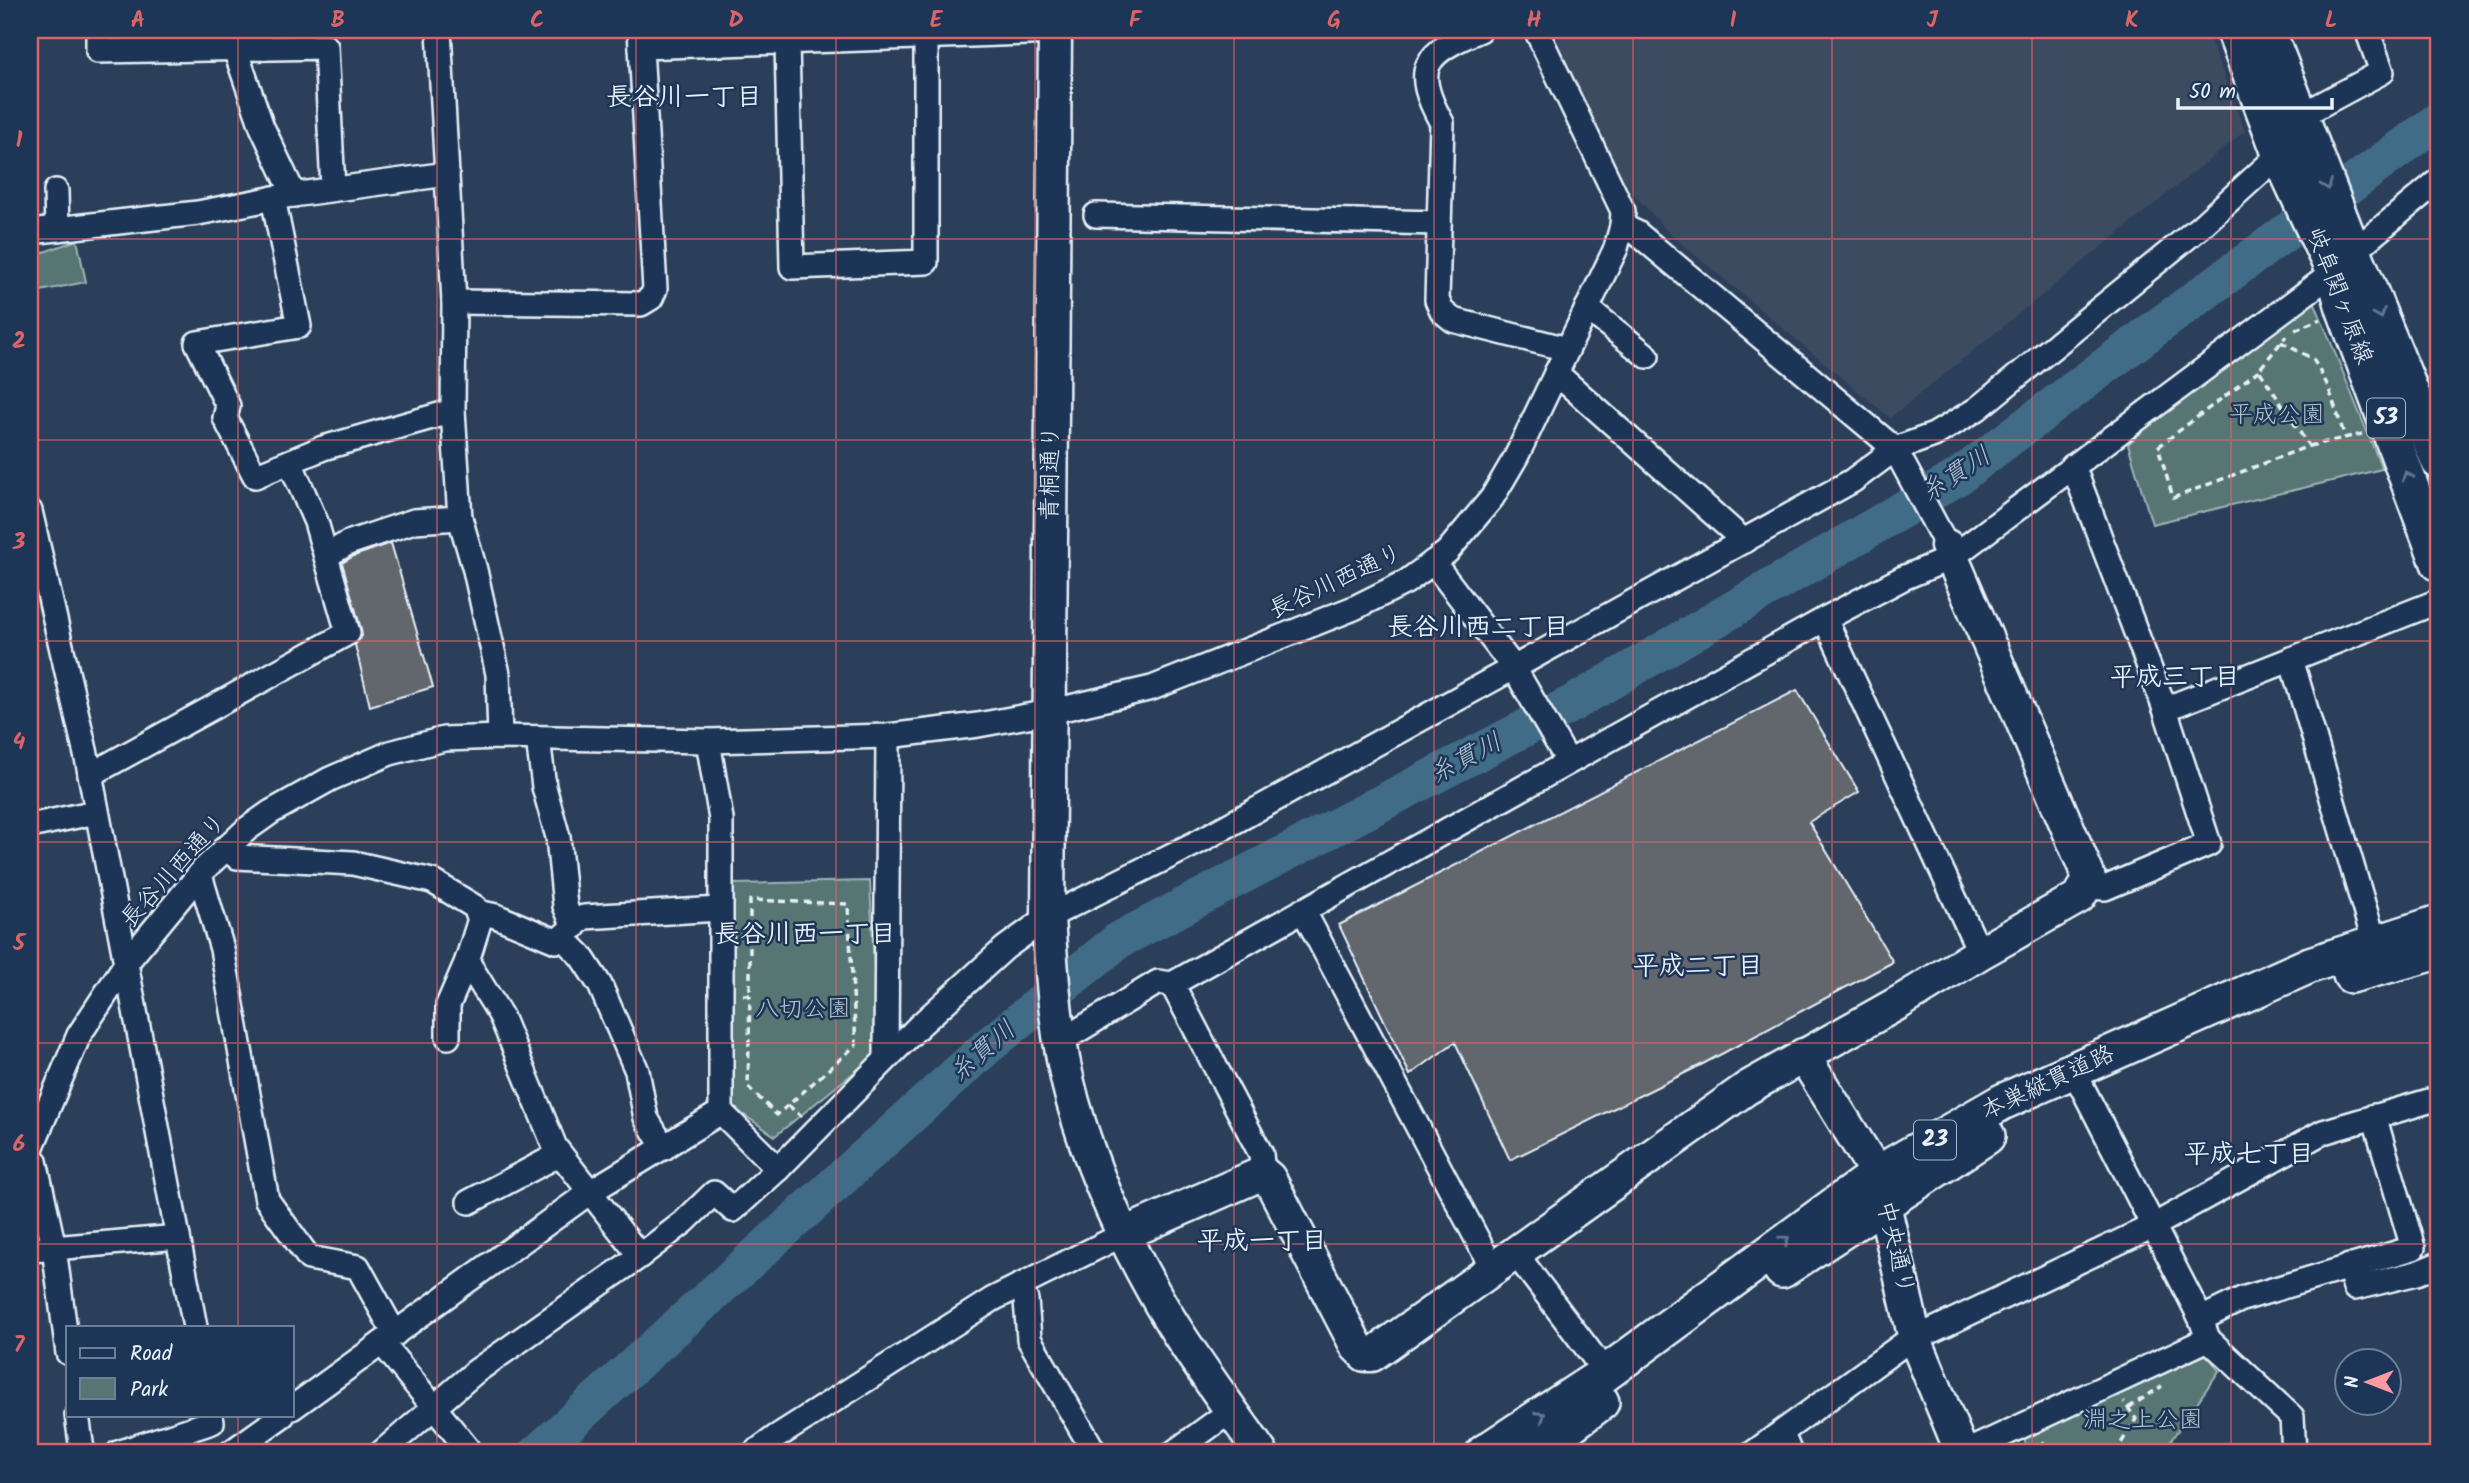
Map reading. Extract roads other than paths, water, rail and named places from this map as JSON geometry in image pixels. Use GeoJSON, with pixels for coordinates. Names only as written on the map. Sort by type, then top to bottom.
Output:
{"type":"FeatureCollection","features":[{"type":"Feature","properties":{"kind":"main road","name":"岐阜関ヶ原線"},"geometry":{"type":"LineString","coordinates":[[2234,30],[2294,144],[2339,250],[2439,461]]}},
{"type":"Feature","properties":{"kind":"main road","name":"岐阜関ヶ原線"},"geometry":{"type":"LineString","coordinates":[[2267,30],[2294,144]]}},
{"type":"Feature","properties":{"kind":"main road","name":"岐阜関ヶ原線"},"geometry":{"type":"LineString","coordinates":[[2339,250],[2344,308],[2439,564]]}},
{"type":"Feature","properties":{"kind":"main road","name":"本巣縦貫道路"},"geometry":{"type":"LineString","coordinates":[[2078,1077],[2310,965],[2439,923]]}},
{"type":"Feature","properties":{"kind":"main road","name":"本巣縦貫道路"},"geometry":{"type":"LineString","coordinates":[[1484,1453],[1881,1189],[2002,1102],[2078,1077],[2318,984],[2439,951]]}},
{"type":"Feature","properties":{"kind":"main road","name":"本巣縦貫道路"},"geometry":{"type":"LineString","coordinates":[[1533,1453],[1780,1271],[1881,1189]]}},
{"type":"Feature","properties":{"kind":"street"},"geometry":{"type":"LineString","coordinates":[[98,30],[98,51],[237,39],[326,47],[333,189]]}},
{"type":"Feature","properties":{"kind":"street"},"geometry":{"type":"LineString","coordinates":[[439,30],[454,302],[453,411],[460,518],[479,583],[498,674],[500,737]]}},
{"type":"Feature","properties":{"kind":"street"},"geometry":{"type":"LineString","coordinates":[[1480,30],[1446,46],[1425,69],[1430,102],[1442,124],[1437,300],[1442,311],[1453,320],[1567,349]]}},
{"type":"Feature","properties":{"kind":"street"},"geometry":{"type":"LineString","coordinates":[[1172,984],[1261,1154],[1263,1173],[1269,1178],[1357,1347],[1365,1354],[1376,1353],[1746,1088],[2080,897],[2087,887],[2088,875],[1949,552],[1896,452],[1637,233],[1622,226],[1623,211],[1537,30]]}},
{"type":"Feature","properties":{"kind":"street"},"geometry":{"type":"LineString","coordinates":[[381,1453],[475,1372],[640,1256],[684,1222],[714,1192],[733,1210],[778,1169],[886,1058],[1005,948],[1048,917],[1198,842],[1516,672],[1852,481],[1896,452],[1934,435],[1977,409],[2200,227],[2294,144],[2382,72],[2367,30]]}},
{"type":"Feature","properties":{"kind":"street"},"geometry":{"type":"LineString","coordinates":[[454,302],[641,304],[651,298],[655,289],[640,38],[787,41],[1055,31]]}},
{"type":"Feature","properties":{"kind":"street","name":"青桐通り"},"geometry":{"type":"LineString","coordinates":[[1055,31],[1048,917],[1061,1041],[1073,1101],[1103,1187],[1124,1234],[1152,1290],[1261,1453]]}},
{"type":"Feature","properties":{"kind":"street"},"geometry":{"type":"LineString","coordinates":[[787,41],[792,267],[926,262],[926,37]]}},
{"type":"Feature","properties":{"kind":"street"},"geometry":{"type":"LineString","coordinates":[[237,39],[238,58],[283,197],[299,326],[197,343],[228,406],[225,418],[255,476],[323,448],[453,411]]}},
{"type":"Feature","properties":{"kind":"street"},"geometry":{"type":"LineString","coordinates":[[30,232],[198,213],[333,189],[447,174]]}},
{"type":"Feature","properties":{"kind":"street"},"geometry":{"type":"LineString","coordinates":[[1061,1041],[1158,982],[1172,984],[1303,910],[1565,756],[1949,552],[2073,466],[2339,250],[2439,180]]}},
{"type":"Feature","properties":{"kind":"street"},"geometry":{"type":"LineString","coordinates":[[56,191],[57,229]]}},
{"type":"Feature","properties":{"kind":"street"},"geometry":{"type":"LineString","coordinates":[[1096,215],[1439,223]]}},
{"type":"Feature","properties":{"kind":"street","name":"長谷川西通り"},"geometry":{"type":"LineString","coordinates":[[30,1151],[79,1035],[127,962],[200,875],[225,848],[271,812],[330,779],[390,753],[444,739],[500,737],[708,741],[923,734],[1049,712],[1152,688],[1354,608],[1406,582],[1447,552],[1492,498],[1516,457],[1587,309],[1616,248],[1622,226]]}},
{"type":"Feature","properties":{"kind":"street"},"geometry":{"type":"LineString","coordinates":[[1587,309],[1647,356]]}},
{"type":"Feature","properties":{"kind":"street"},"geometry":{"type":"LineString","coordinates":[[1556,373],[1744,541]]}},
{"type":"Feature","properties":{"kind":"street"},"geometry":{"type":"LineString","coordinates":[[90,775],[348,633],[316,522],[290,461]]}},
{"type":"Feature","properties":{"kind":"street"},"geometry":{"type":"LineString","coordinates":[[2073,466],[2165,709],[2209,844],[2105,888],[2087,887]]}},
{"type":"Feature","properties":{"kind":"street"},"geometry":{"type":"LineString","coordinates":[[30,518],[90,775],[195,1326]]}},
{"type":"Feature","properties":{"kind":"street"},"geometry":{"type":"LineString","coordinates":[[326,556],[348,542],[414,521],[460,518]]}},
{"type":"Feature","properties":{"kind":"street"},"geometry":{"type":"LineString","coordinates":[[1433,562],[1516,672],[1565,756]]}},
{"type":"Feature","properties":{"kind":"street"},"geometry":{"type":"LineString","coordinates":[[2165,709],[2439,601]]}},
{"type":"Feature","properties":{"kind":"street"},"geometry":{"type":"LineString","coordinates":[[1825,619],[1980,953]]}},
{"type":"Feature","properties":{"kind":"street"},"geometry":{"type":"LineString","coordinates":[[2291,659],[2375,944]]}},
{"type":"Feature","properties":{"kind":"street"},"geometry":{"type":"LineString","coordinates":[[886,1058],[888,736]]}},
{"type":"Feature","properties":{"kind":"street"},"geometry":{"type":"LineString","coordinates":[[538,738],[544,787],[558,837],[568,932],[600,985],[637,1071],[646,1118],[664,1148]]}},
{"type":"Feature","properties":{"kind":"street"},"geometry":{"type":"LineString","coordinates":[[708,741],[721,819],[721,1112],[778,1169]]}},
{"type":"Feature","properties":{"kind":"street"},"geometry":{"type":"LineString","coordinates":[[30,826],[96,812]]}},
{"type":"Feature","properties":{"kind":"street"},"geometry":{"type":"LineString","coordinates":[[225,848],[237,857],[353,863],[432,881],[475,907],[480,919],[467,961],[447,1005],[448,1037]]}},
{"type":"Feature","properties":{"kind":"street"},"geometry":{"type":"LineString","coordinates":[[200,875],[222,949],[267,1200],[309,1258],[358,1266],[388,1338],[434,1407],[467,1448]]}},
{"type":"Feature","properties":{"kind":"street"},"geometry":{"type":"LineString","coordinates":[[477,912],[496,916],[556,941],[584,917],[720,909]]}},
{"type":"Feature","properties":{"kind":"street"},"geometry":{"type":"LineString","coordinates":[[1303,910],[1505,1261],[1606,1373]]}},
{"type":"Feature","properties":{"kind":"street"},"geometry":{"type":"LineString","coordinates":[[467,961],[501,1016],[555,1147],[640,1256]]}},
{"type":"Feature","properties":{"kind":"street","name":"中央通り"},"geometry":{"type":"LineString","coordinates":[[1803,1055],[1881,1189],[1915,1339],[1963,1453]]}},
{"type":"Feature","properties":{"kind":"street"},"geometry":{"type":"LineString","coordinates":[[2078,1077],[2204,1329],[2292,1417],[2294,1453]]}},
{"type":"Feature","properties":{"kind":"street"},"geometry":{"type":"LineString","coordinates":[[1753,1453],[1786,1443],[1902,1345],[2153,1226],[2323,1132],[2439,1098]]}},
{"type":"Feature","properties":{"kind":"street"},"geometry":{"type":"LineString","coordinates":[[294,1407],[590,1192],[721,1112]]}},
{"type":"Feature","properties":{"kind":"street"},"geometry":{"type":"LineString","coordinates":[[1963,1453],[2204,1329],[2242,1299],[2413,1248],[2374,1116]]}},
{"type":"Feature","properties":{"kind":"street"},"geometry":{"type":"LineString","coordinates":[[470,1202],[560,1154]]}},
{"type":"Feature","properties":{"kind":"street"},"geometry":{"type":"LineString","coordinates":[[30,1157],[34,1161],[54,1248],[66,1338]]}},
{"type":"Feature","properties":{"kind":"street"},"geometry":{"type":"LineString","coordinates":[[754,1453],[778,1445],[993,1299],[1124,1234],[1263,1173]]}},
{"type":"Feature","properties":{"kind":"street"},"geometry":{"type":"LineString","coordinates":[[30,1250],[178,1237]]}},
{"type":"Feature","properties":{"kind":"street"},"geometry":{"type":"LineString","coordinates":[[2349,1266],[2355,1287],[2417,1273],[2439,1264]]}},
{"type":"Feature","properties":{"kind":"street"},"geometry":{"type":"LineString","coordinates":[[1019,1286],[1026,1300],[1029,1339],[1095,1453]]}},
{"type":"Feature","properties":{"kind":"street"},"geometry":{"type":"LineString","coordinates":[[1173,1453],[1232,1410]]}},
{"type":"Feature","properties":{"kind":"street"},"geometry":{"type":"LineString","coordinates":[[77,1416],[82,1450],[85,1453]]}},
{"type":"Feature","properties":{"kind":"street"},"geometry":{"type":"LineString","coordinates":[[118,1453],[212,1418],[231,1453],[282,1416]]}},
{"type":"Feature","properties":{"kind":"waterway","name":"糸貫川"},"geometry":{"type":"LineString","coordinates":[[537,1453],[989,1045],[1119,940],[1575,702],[1958,477],[2439,120]]}},
{"type":"Feature","properties":{"kind":"district","name":"長谷川一丁目"},"geometry":{"type":"Point","coordinates":[684,98]}},
{"type":"Feature","properties":{"kind":"district","name":"長谷川西二丁目"},"geometry":{"type":"Point","coordinates":[1478,628]}},
{"type":"Feature","properties":{"kind":"district","name":"平成三丁目"},"geometry":{"type":"Point","coordinates":[2175,678]}},
{"type":"Feature","properties":{"kind":"district","name":"長谷川西一丁目"},"geometry":{"type":"Point","coordinates":[805,935]}},
{"type":"Feature","properties":{"kind":"district","name":"平成二丁目"},"geometry":{"type":"Point","coordinates":[1698,967]}},
{"type":"Feature","properties":{"kind":"district","name":"平成七丁目"},"geometry":{"type":"Point","coordinates":[2249,1155]}},
{"type":"Feature","properties":{"kind":"district","name":"平成一丁目"},"geometry":{"type":"Point","coordinates":[1262,1242]}},
{"type":"Feature","properties":{"kind":"park label","name":"平成公園"},"geometry":{"type":"Point","coordinates":[2277,415]}},
{"type":"Feature","properties":{"kind":"park label","name":"八切公園"},"geometry":{"type":"Point","coordinates":[803,1009]}},
{"type":"Feature","properties":{"kind":"park label","name":"淵之上公園"},"geometry":{"type":"Point","coordinates":[2143,1420]}}]}
